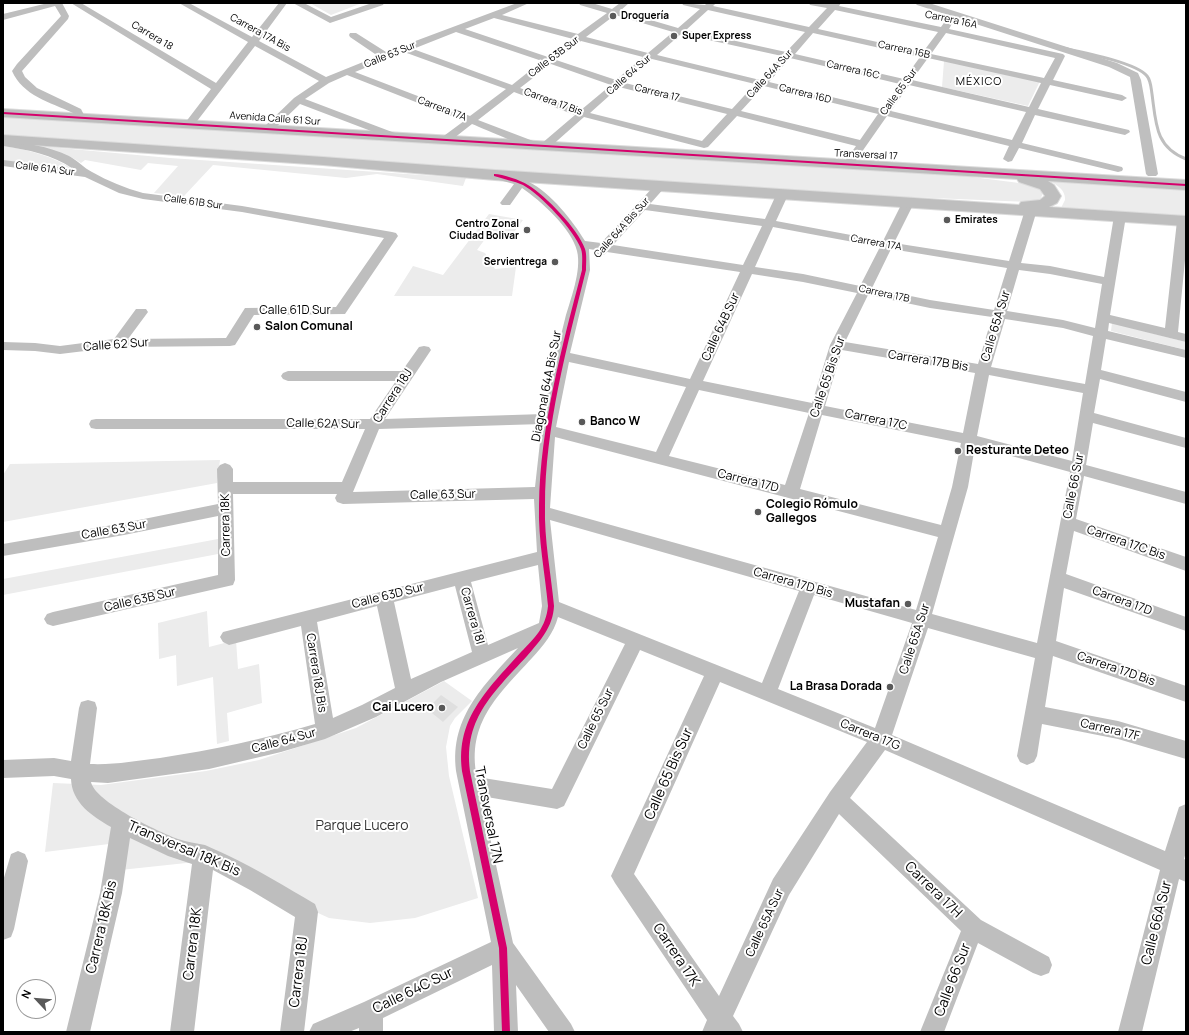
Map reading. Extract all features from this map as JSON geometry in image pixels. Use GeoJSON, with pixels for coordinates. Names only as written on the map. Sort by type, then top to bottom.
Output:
{"type":"FeatureCollection","features":[{"type":"Feature","properties":{"kind":"highway","name":"Avenida Calle 61 Sur"},"geometry":{"type":"LineString","coordinates":[[3,113],[268,128],[541,146]]}},
{"type":"Feature","properties":{"kind":"highway"},"geometry":{"type":"LineString","coordinates":[[3,139],[323,161],[556,180],[1185,221]]}},
{"type":"Feature","properties":{"kind":"highway","name":"Transversal 17"},"geometry":{"type":"LineString","coordinates":[[541,146],[1186,185]]}},
{"type":"Feature","properties":{"kind":"highway"},"geometry":{"type":"LineString","coordinates":[[974,171],[1033,181],[1050,189],[1053,196],[1046,203],[996,208]]}},
{"type":"Feature","properties":{"kind":"street"},"geometry":{"type":"LineString","coordinates":[[26,3],[34,9]]}},
{"type":"Feature","properties":{"kind":"street"},"geometry":{"type":"LineString","coordinates":[[3,17],[58,3],[63,10],[64,19],[20,66],[17,71],[18,77],[29,87],[54,101],[77,111],[80,117]]}},
{"type":"Feature","properties":{"kind":"street","name":"Carrera 18"},"geometry":{"type":"LineString","coordinates":[[75,3],[217,88]]}},
{"type":"Feature","properties":{"kind":"street","name":"Carrera 17A Bis"},"geometry":{"type":"LineString","coordinates":[[184,3],[326,81]]}},
{"type":"Feature","properties":{"kind":"street"},"geometry":{"type":"LineString","coordinates":[[190,124],[282,3]]}},
{"type":"Feature","properties":{"kind":"street"},"geometry":{"type":"LineString","coordinates":[[297,3],[330,20],[380,3]]}},
{"type":"Feature","properties":{"kind":"street","name":"Calle 63 Sur"},"geometry":{"type":"LineString","coordinates":[[268,128],[298,100],[326,81],[385,56],[525,3]]}},
{"type":"Feature","properties":{"kind":"street","name":"Carrera 16C"},"geometry":{"type":"LineString","coordinates":[[583,3],[679,31],[1125,132]]}},
{"type":"Feature","properties":{"kind":"street","name":"Calle 63B Sur"},"geometry":{"type":"LineString","coordinates":[[445,140],[625,3]]}},
{"type":"Feature","properties":{"kind":"street","name":"Carrera 16B"},"geometry":{"type":"LineString","coordinates":[[686,3],[709,5],[812,30],[1122,98]]}},
{"type":"Feature","properties":{"kind":"street","name":"Carrera 16A"},"geometry":{"type":"LineString","coordinates":[[814,3],[835,5],[1060,56],[1048,81]]}},
{"type":"Feature","properties":{"kind":"street","name":"Calle 64 Sur"},"geometry":{"type":"LineString","coordinates":[[541,146],[583,114],[709,5]]}},
{"type":"Feature","properties":{"kind":"street","name":"Calle 64A Sur"},"geometry":{"type":"LineString","coordinates":[[704,145],[835,5]]}},
{"type":"Feature","properties":{"kind":"street","name":"Carrera 16D"},"geometry":{"type":"LineString","coordinates":[[493,15],[650,56],[1118,169]]}},
{"type":"Feature","properties":{"kind":"street","name":"Calle 65 Sur"},"geometry":{"type":"LineString","coordinates":[[848,164],[950,21]]}},
{"type":"Feature","properties":{"kind":"street","name":"Carrera 17"},"geometry":{"type":"LineString","coordinates":[[456,29],[618,84],[862,144]]}},
{"type":"Feature","properties":{"kind":"street"},"geometry":{"type":"LineString","coordinates":[[353,35],[385,56]]}},
{"type":"Feature","properties":{"kind":"street","name":"Carrera 17 Bis"},"geometry":{"type":"LineString","coordinates":[[405,49],[583,114],[704,145]]}},
{"type":"Feature","properties":{"kind":"street","name":"Carrera 17A"},"geometry":{"type":"LineString","coordinates":[[347,72],[541,146]]}},
{"type":"Feature","properties":{"kind":"street"},"geometry":{"type":"LineString","coordinates":[[1008,159],[1048,81]]}},
{"type":"Feature","properties":{"kind":"street"},"geometry":{"type":"LineString","coordinates":[[298,100],[396,137]]}},
{"type":"Feature","properties":{"kind":"street","name":"Calle 61B Sur"},"geometry":{"type":"LineString","coordinates":[[3,143],[31,147],[54,154],[66,159],[87,174],[123,191],[143,196],[242,209],[392,236],[340,311]]}},
{"type":"Feature","properties":{"kind":"street","name":"Calle 61A Sur"},"geometry":{"type":"LineString","coordinates":[[3,163],[87,174]]}},
{"type":"Feature","properties":{"kind":"street"},"geometry":{"type":"LineString","coordinates":[[495,175],[520,183],[533,190],[547,202],[579,239],[581,244]]}},
{"type":"Feature","properties":{"kind":"street"},"geometry":{"type":"LineString","coordinates":[[547,202],[544,188],[556,180]]}},
{"type":"Feature","properties":{"kind":"street"},"geometry":{"type":"LineString","coordinates":[[506,203],[520,183]]}},
{"type":"Feature","properties":{"kind":"street","name":"Calle 64A Bis Sur"},"geometry":{"type":"LineString","coordinates":[[584,270],[660,186]]}},
{"type":"Feature","properties":{"kind":"street","name":"Calle 64B Sur"},"geometry":{"type":"LineString","coordinates":[[660,459],[782,195]]}},
{"type":"Feature","properties":{"kind":"street","name":"Calle 65 Bis Sur"},"geometry":{"type":"LineString","coordinates":[[791,492],[837,346],[908,203]]}},
{"type":"Feature","properties":{"kind":"street","name":"Carrera 17A"},"geometry":{"type":"LineString","coordinates":[[642,206],[769,223],[886,245],[1015,266],[1050,270],[1109,282]]}},
{"type":"Feature","properties":{"kind":"street","name":"Calle 65A Sur"},"geometry":{"type":"LineString","coordinates":[[722,1028],[781,887],[837,799],[881,738],[922,620],[947,533],[960,487],[968,439],[983,369],[1031,210]]}},
{"type":"Feature","properties":{"kind":"street","name":"Calle 66 Sur"},"geometry":{"type":"LineString","coordinates":[[1026,756],[1067,522],[1078,468],[1120,216]]}},
{"type":"Feature","properties":{"kind":"street"},"geometry":{"type":"LineString","coordinates":[[1171,334],[1185,221]]}},
{"type":"Feature","properties":{"kind":"street","name":"Carrera 17B"},"geometry":{"type":"LineString","coordinates":[[581,244],[803,278],[999,315],[1063,324],[1101,325],[1186,354]]}},
{"type":"Feature","properties":{"kind":"street","name":"Diagonal 64A Bis Sur"},"geometry":{"type":"LineString","coordinates":[[546,628],[550,619],[552,606],[542,512],[542,493],[549,424],[563,356],[584,270],[584,255],[581,244]]}},
{"type":"Feature","properties":{"kind":"street","name":"Calle 61D Sur"},"geometry":{"type":"LineString","coordinates":[[230,342],[250,311],[340,311]]}},
{"type":"Feature","properties":{"kind":"street"},"geometry":{"type":"LineString","coordinates":[[118,343],[141,312]]}},
{"type":"Feature","properties":{"kind":"street"},"geometry":{"type":"LineString","coordinates":[[1101,325],[1171,334],[1186,338]]}},
{"type":"Feature","properties":{"kind":"street","name":"Calle 62 Sur"},"geometry":{"type":"LineString","coordinates":[[3,346],[35,347],[60,350],[118,343],[230,342]]}},
{"type":"Feature","properties":{"kind":"street","name":"Carrera 17B Bis"},"geometry":{"type":"LineString","coordinates":[[837,346],[983,369],[1090,390]]}},
{"type":"Feature","properties":{"kind":"street","name":"Carrera 18J"},"geometry":{"type":"LineString","coordinates":[[345,493],[374,424],[424,350]]}},
{"type":"Feature","properties":{"kind":"street","name":"Carrera 17C"},"geometry":{"type":"LineString","coordinates":[[563,356],[968,439],[1186,498]]}},
{"type":"Feature","properties":{"kind":"street"},"geometry":{"type":"LineString","coordinates":[[1093,373],[1186,397]]}},
{"type":"Feature","properties":{"kind":"street"},"geometry":{"type":"LineString","coordinates":[[288,376],[406,376]]}},
{"type":"Feature","properties":{"kind":"street"},"geometry":{"type":"LineString","coordinates":[[1086,416],[1186,443]]}},
{"type":"Feature","properties":{"kind":"street","name":"Calle 62A Sur"},"geometry":{"type":"LineString","coordinates":[[96,424],[549,424]]}},
{"type":"Feature","properties":{"kind":"street","name":"Carrera 17D"},"geometry":{"type":"LineString","coordinates":[[549,424],[660,459],[947,533]]}},
{"type":"Feature","properties":{"kind":"street","name":"Carrera 18K"},"geometry":{"type":"LineString","coordinates":[[224,469],[227,580]]}},
{"type":"Feature","properties":{"kind":"street","name":"Calle 63 Sur"},"geometry":{"type":"LineString","coordinates":[[225,488],[345,493],[542,493]]}},
{"type":"Feature","properties":{"kind":"street","name":"Calle 63 Sur"},"geometry":{"type":"LineString","coordinates":[[3,550],[124,529],[226,509]]}},
{"type":"Feature","properties":{"kind":"street","name":"Carrera 17D Bis"},"geometry":{"type":"LineString","coordinates":[[542,512],[922,620],[1045,649],[1186,694]]}},
{"type":"Feature","properties":{"kind":"street","name":"Carrera 17C Bis"},"geometry":{"type":"LineString","coordinates":[[1067,522],[1186,564]]}},
{"type":"Feature","properties":{"kind":"street","name":"Calle 63D Sur"},"geometry":{"type":"LineString","coordinates":[[229,637],[546,556]]}},
{"type":"Feature","properties":{"kind":"street","name":"Carrera 18I"},"geometry":{"type":"LineString","coordinates":[[461,578],[482,654]]}},
{"type":"Feature","properties":{"kind":"street","name":"Carrera 17D"},"geometry":{"type":"LineString","coordinates":[[1057,578],[1186,624]]}},
{"type":"Feature","properties":{"kind":"street","name":"Calle 63B Sur"},"geometry":{"type":"LineString","coordinates":[[53,619],[227,580]]}},
{"type":"Feature","properties":{"kind":"street"},"geometry":{"type":"LineString","coordinates":[[768,693],[809,587]]}},
{"type":"Feature","properties":{"kind":"street"},"geometry":{"type":"LineString","coordinates":[[384,597],[405,692]]}},
{"type":"Feature","properties":{"kind":"street","name":"Carrera 17G"},"geometry":{"type":"LineString","coordinates":[[552,606],[881,738],[1179,868]]}},
{"type":"Feature","properties":{"kind":"street","name":"Carrera 18J Bis"},"geometry":{"type":"LineString","coordinates":[[308,617],[325,730]]}},
{"type":"Feature","properties":{"kind":"street","name":"Calle 64 Sur"},"geometry":{"type":"LineString","coordinates":[[3,769],[54,767],[80,772],[108,774],[209,760],[281,743],[325,730],[369,711],[435,676],[482,654],[546,628]]}},
{"type":"Feature","properties":{"kind":"street","name":"Transversal 17N"},"geometry":{"type":"LineString","coordinates":[[506,1032],[503,948],[465,767],[465,748],[470,725],[476,713],[492,691],[546,628]]}},
{"type":"Feature","properties":{"kind":"street","name":"Calle 65 Sur"},"geometry":{"type":"LineString","coordinates":[[469,785],[557,799],[636,640]]}},
{"type":"Feature","properties":{"kind":"street","name":"Calle 65 Bis Sur"},"geometry":{"type":"LineString","coordinates":[[622,876],[715,672]]}},
{"type":"Feature","properties":{"kind":"street","name":"Transversal 18K Bis"},"geometry":{"type":"LineString","coordinates":[[88,708],[80,772],[83,793],[92,803],[147,836],[185,852],[204,856],[260,883],[306,912]]}},
{"type":"Feature","properties":{"kind":"street","name":"Carrera 17F"},"geometry":{"type":"LineString","coordinates":[[1034,714],[1118,730],[1186,750]]}},
{"type":"Feature","properties":{"kind":"street","name":"Carrera 17H"},"geometry":{"type":"LineString","coordinates":[[837,799],[973,928],[1041,965]]}},
{"type":"Feature","properties":{"kind":"street","name":"Calle 66A Sur"},"geometry":{"type":"LineString","coordinates":[[1130,1032],[1179,868],[1186,814]]}},
{"type":"Feature","properties":{"kind":"street","name":"Carrera 18K Bis"},"geometry":{"type":"LineString","coordinates":[[78,1032],[111,893],[122,822]]}},
{"type":"Feature","properties":{"kind":"street","name":"Carrera 18K"},"geometry":{"type":"LineString","coordinates":[[182,1032],[204,856]]}},
{"type":"Feature","properties":{"kind":"street"},"geometry":{"type":"LineString","coordinates":[[3,929],[18,861]]}},
{"type":"Feature","properties":{"kind":"street","name":"Carrera 17K"},"geometry":{"type":"LineString","coordinates":[[622,876],[722,1028]]}},
{"type":"Feature","properties":{"kind":"street","name":"Carrera 18J"},"geometry":{"type":"LineString","coordinates":[[292,1032],[306,912]]}},
{"type":"Feature","properties":{"kind":"street","name":"Calle 66 Sur"},"geometry":{"type":"LineString","coordinates":[[932,1032],[973,928]]}},
{"type":"Feature","properties":{"kind":"street"},"geometry":{"type":"LineString","coordinates":[[503,948],[563,1032]]}},
{"type":"Feature","properties":{"kind":"street","name":"Calle 64C Sur"},"geometry":{"type":"LineString","coordinates":[[321,1032],[372,1021],[503,948]]}},
{"type":"Feature","properties":{"kind":"green space"},"geometry":{"type":"Polygon","coordinates":[[[310,3],[362,3],[331,15],[310,3]]]}},
{"type":"Feature","properties":{"kind":"green space"},"geometry":{"type":"Polygon","coordinates":[[[944,61],[1040,81],[1028,106],[942,87],[944,61]]]}},
{"type":"Feature","properties":{"kind":"green space"},"geometry":{"type":"Polygon","coordinates":[[[3,116],[941,173],[1027,184],[1040,189],[1043,192],[1039,200],[1029,202],[837,194],[546,175],[232,150],[3,136],[3,116]]]}},
{"type":"Feature","properties":{"kind":"green space"},"geometry":{"type":"Polygon","coordinates":[[[27,145],[170,158],[466,178],[463,186],[377,174],[346,178],[213,165],[184,196],[154,193],[178,166],[148,163],[141,170],[85,160],[81,163],[71,157],[27,145]]]}},
{"type":"Feature","properties":{"kind":"green space"},"geometry":{"type":"Polygon","coordinates":[[[3,146],[41,154],[76,171],[3,163],[3,146]]]}},
{"type":"Feature","properties":{"kind":"green space"},"geometry":{"type":"Polygon","coordinates":[[[1044,178],[1186,189],[1186,217],[1061,208],[1065,200],[1063,192],[1058,186],[1044,178]]]}},
{"type":"Feature","properties":{"kind":"green space"},"geometry":{"type":"Polygon","coordinates":[[[489,214],[523,220],[509,239],[488,235],[477,250],[485,253],[495,269],[516,267],[512,296],[394,296],[413,266],[443,275],[489,214]]]}},
{"type":"Feature","properties":{"kind":"green space"},"geometry":{"type":"Polygon","coordinates":[[[1112,323],[1186,342],[1186,350],[1111,331],[1112,323]]]}},
{"type":"Feature","properties":{"kind":"green space"},"geometry":{"type":"Polygon","coordinates":[[[220,460],[217,483],[3,522],[3,475],[10,464],[220,460]]]}},
{"type":"Feature","properties":{"kind":"green space"},"geometry":{"type":"Polygon","coordinates":[[[218,539],[218,554],[3,595],[3,579],[218,539]]]}},
{"type":"Feature","properties":{"kind":"green space"},"geometry":{"type":"Polygon","coordinates":[[[207,611],[209,647],[236,640],[238,669],[259,664],[262,703],[227,713],[229,741],[217,744],[213,677],[177,686],[176,655],[159,659],[158,623],[207,611]]]}},
{"type":"Feature","properties":{"kind":"green space","name":"Parque Lucero"},"geometry":{"type":"Polygon","coordinates":[[[444,681],[472,701],[455,718],[450,726],[446,747],[449,776],[478,898],[415,918],[370,923],[329,918],[205,861],[111,871],[117,843],[45,852],[53,783],[101,785],[206,771],[259,760],[356,728],[444,681]]]}},
{"type":"Feature","properties":{"kind":"building","name":"Cai Lucero"},"geometry":{"type":"Polygon","coordinates":[[[441,695],[458,707],[443,722],[427,709],[441,695]]]}},
{"type":"Feature","properties":{"kind":"waterway"},"geometry":{"type":"LineString","coordinates":[[920,3],[1113,65],[1134,75],[1152,174]]}},
{"type":"Feature","properties":{"kind":"waterway"},"geometry":{"type":"LineString","coordinates":[[1049,45],[1116,61],[1130,66],[1147,76],[1151,85],[1156,124],[1159,133],[1168,148],[1186,159]]}},
{"type":"Feature","properties":{"kind":"cycle path"},"geometry":{"type":"LineString","coordinates":[[3,113],[1186,185]]}},
{"type":"Feature","properties":{"kind":"cycle path"},"geometry":{"type":"LineString","coordinates":[[495,175],[523,184],[541,197],[550,205],[574,233],[580,242],[584,254],[584,270],[557,381],[547,437],[544,466],[542,522],[551,613],[547,625],[537,640],[488,694],[473,720],[468,733],[465,748],[467,776],[503,948],[506,1032]]}},
{"type":"Feature","properties":{"kind":"place","name":"Droguería"},"geometry":{"type":"Point","coordinates":[613,16]}},
{"type":"Feature","properties":{"kind":"place","name":"Super Express"},"geometry":{"type":"Point","coordinates":[674,36]}},
{"type":"Feature","properties":{"kind":"place","name":"Emirates"},"geometry":{"type":"Point","coordinates":[947,220]}},
{"type":"Feature","properties":{"kind":"place","name":"Centro Zonal Ciudad Bolivar"},"geometry":{"type":"Point","coordinates":[527,230]}},
{"type":"Feature","properties":{"kind":"place","name":"Servientrega"},"geometry":{"type":"Point","coordinates":[555,262]}},
{"type":"Feature","properties":{"kind":"place","name":"Salon Comunal"},"geometry":{"type":"Point","coordinates":[257,327]}},
{"type":"Feature","properties":{"kind":"place","name":"Banco W"},"geometry":{"type":"Point","coordinates":[582,422]}},
{"type":"Feature","properties":{"kind":"place","name":"Resturante Deteo"},"geometry":{"type":"Point","coordinates":[958,451]}},
{"type":"Feature","properties":{"kind":"place","name":"Colegio Rómulo Gallegos"},"geometry":{"type":"Point","coordinates":[758,512]}},
{"type":"Feature","properties":{"kind":"place","name":"Mustafan"},"geometry":{"type":"Point","coordinates":[908,604]}},
{"type":"Feature","properties":{"kind":"place","name":"La Brasa Dorada"},"geometry":{"type":"Point","coordinates":[890,687]}},
{"type":"Feature","properties":{"kind":"place","name":"Cai Lucero"},"geometry":{"type":"Point","coordinates":[442,708]}},
{"type":"Feature","properties":{"kind":"district","name":"MÉXICO"},"geometry":{"type":"Point","coordinates":[979,82]}}]}
